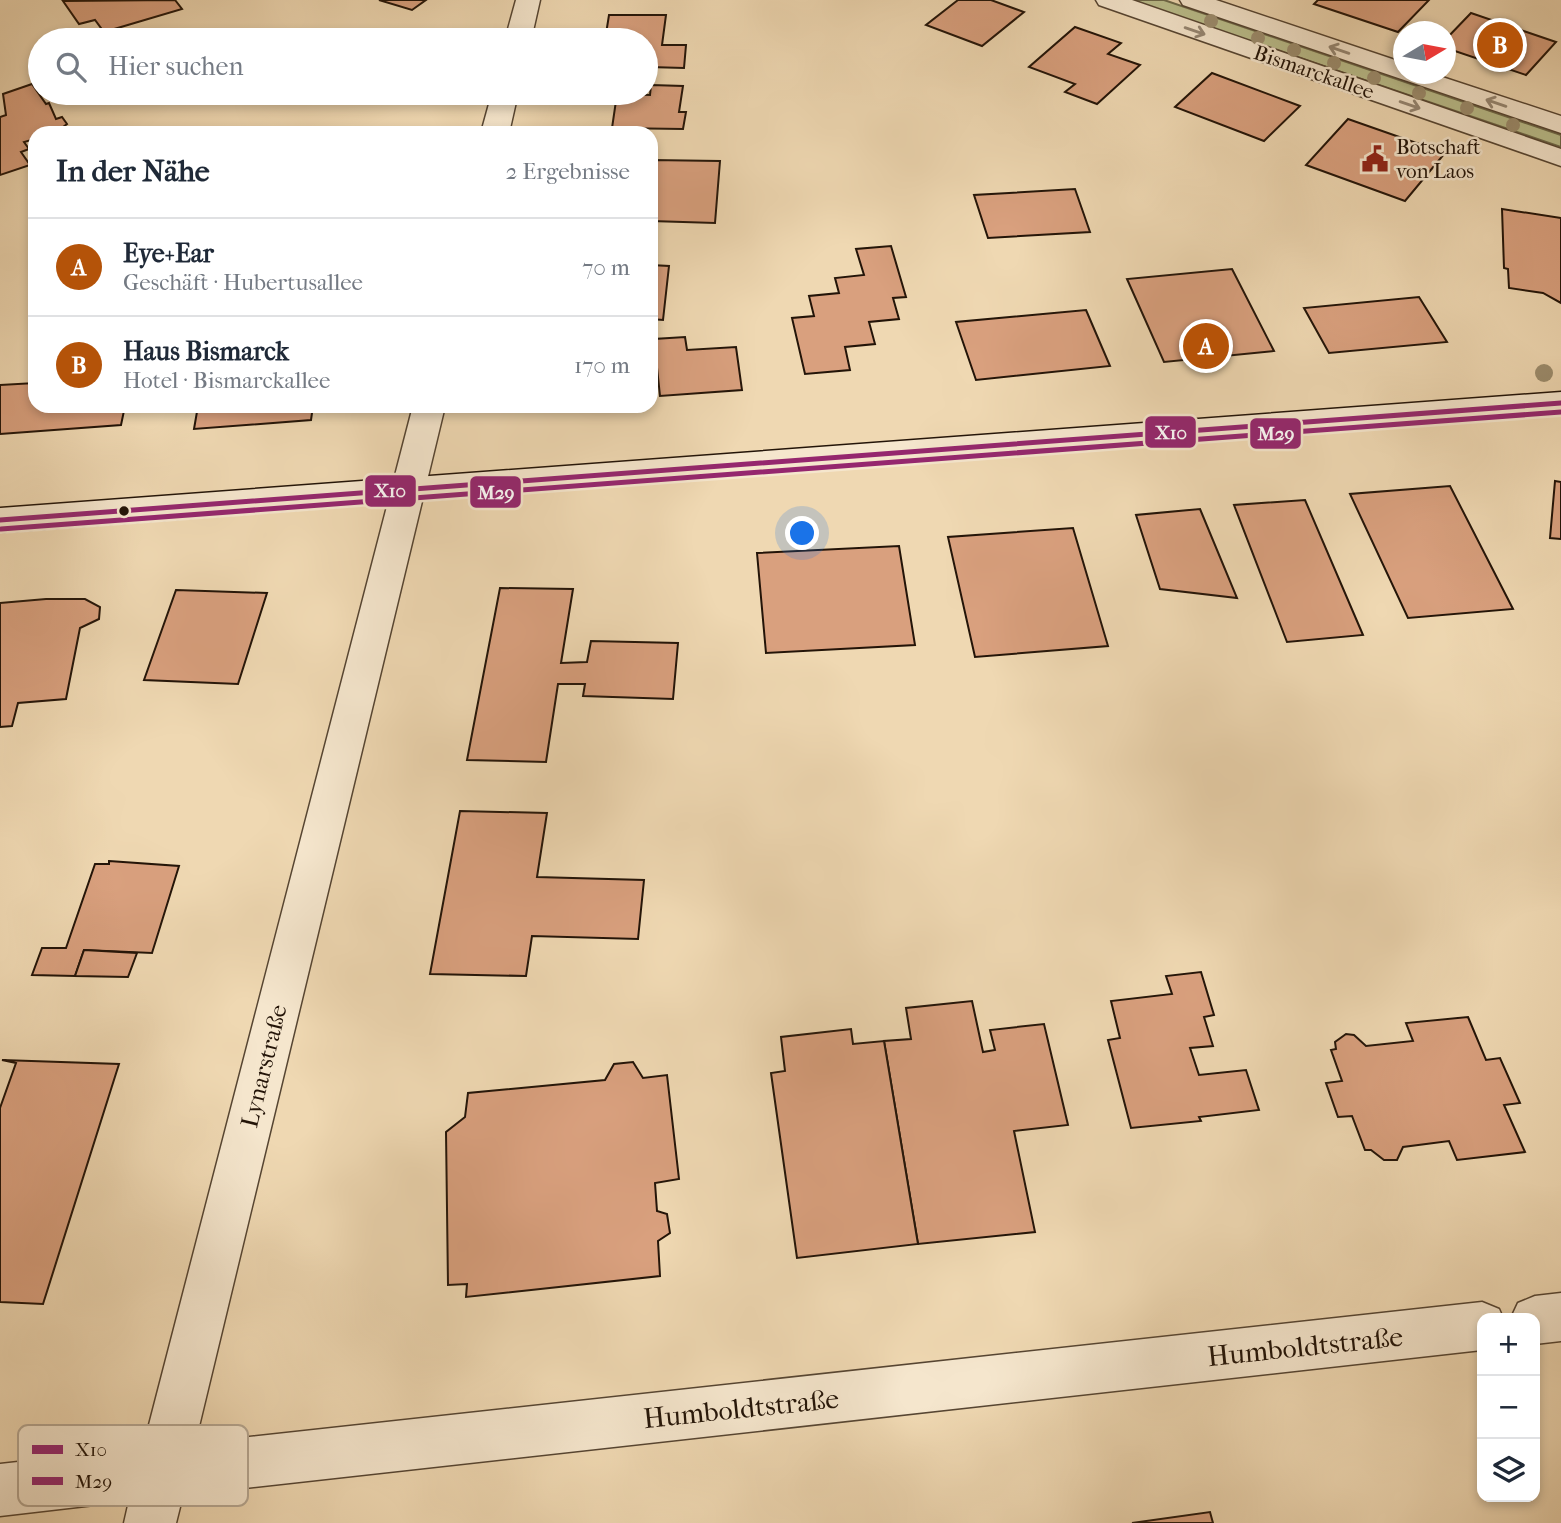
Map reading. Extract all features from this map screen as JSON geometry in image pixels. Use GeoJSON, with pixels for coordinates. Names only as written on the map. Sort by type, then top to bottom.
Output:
{"type":"FeatureCollection","features":[{"type":"Feature","properties":{"kind":"street"},"geometry":{"type":"LineString","coordinates":[[521,28],[528,0]]}},
{"type":"Feature","properties":{"kind":"street","name":"Bismarckallee"},"geometry":{"type":"LineString","coordinates":[[1108,0],[1561,158]]}},
{"type":"Feature","properties":{"kind":"street","name":"Bismarckallee"},"geometry":{"type":"LineString","coordinates":[[1192,0],[1393,68]]}},
{"type":"Feature","properties":{"kind":"street","name":"Bismarckallee"},"geometry":{"type":"LineString","coordinates":[[1439,84],[1561,125]]}},
{"type":"Feature","properties":{"kind":"street"},"geometry":{"type":"LineString","coordinates":[[497,126],[502,105]]}},
{"type":"Feature","properties":{"kind":"street"},"geometry":{"type":"LineString","coordinates":[[0,520],[1561,403]]}},
{"type":"Feature","properties":{"kind":"street","name":"Lynarstraße"},"geometry":{"type":"LineString","coordinates":[[175,1425],[427,413]]}},
{"type":"Feature","properties":{"kind":"street"},"geometry":{"type":"LineString","coordinates":[[1540,1319],[1561,1317]]}},
{"type":"Feature","properties":{"kind":"street","name":"Humboldtstraße"},"geometry":{"type":"LineString","coordinates":[[248,1463],[1477,1327]]}},
{"type":"Feature","properties":{"kind":"street","name":"Humboldtstraße"},"geometry":{"type":"LineString","coordinates":[[0,1490],[18,1488]]}},
{"type":"Feature","properties":{"kind":"street","name":"Lynarstraße"},"geometry":{"type":"LineString","coordinates":[[150,1523],[154,1506]]}},
{"type":"Feature","properties":{"kind":"green space"},"geometry":{"type":"Polygon","coordinates":[[[1130,0],[1164,0],[1393,78],[1393,84],[1411,84],[1561,135],[1561,147],[1130,0]]]}},
{"type":"Feature","properties":{"kind":"building"},"geometry":{"type":"Polygon","coordinates":[[[175,0],[182,9],[118,28],[101,28],[95,20],[79,24],[63,1],[175,0]]]}},
{"type":"Feature","properties":{"kind":"building"},"geometry":{"type":"Polygon","coordinates":[[[379,0],[426,0],[412,10],[379,0]]]}},
{"type":"Feature","properties":{"kind":"building"},"geometry":{"type":"Polygon","coordinates":[[[958,0],[991,0],[1024,12],[982,46],[926,25],[958,0]]]}},
{"type":"Feature","properties":{"kind":"building"},"geometry":{"type":"Polygon","coordinates":[[[1318,0],[1429,0],[1409,21],[1393,21],[1393,30],[1314,4],[1318,0]]]}},
{"type":"Feature","properties":{"kind":"building"},"geometry":{"type":"Polygon","coordinates":[[[1471,13],[1556,42],[1526,75],[1456,51],[1456,29],[1471,13]]]}},
{"type":"Feature","properties":{"kind":"building"},"geometry":{"type":"Polygon","coordinates":[[[609,15],[666,15],[662,45],[686,45],[684,68],[658,67],[658,28],[607,28],[609,15]]]}},
{"type":"Feature","properties":{"kind":"building"},"geometry":{"type":"Polygon","coordinates":[[[1075,27],[1121,43],[1108,54],[1140,65],[1097,104],[1065,92],[1075,84],[1029,67],[1075,27]]]}},
{"type":"Feature","properties":{"kind":"building"},"geometry":{"type":"Polygon","coordinates":[[[1212,73],[1300,106],[1264,141],[1175,107],[1212,73]]]}},
{"type":"Feature","properties":{"kind":"building"},"geometry":{"type":"Polygon","coordinates":[[[28,85],[28,105],[50,105],[56,119],[62,117],[67,124],[28,126],[28,141],[24,142],[28,149],[21,152],[28,166],[0,175],[0,117],[6,115],[3,94],[28,85]]]}},
{"type":"Feature","properties":{"kind":"building"},"geometry":{"type":"Polygon","coordinates":[[[658,85],[683,86],[679,112],[686,112],[683,129],[612,126],[615,105],[658,105],[658,85]]]}},
{"type":"Feature","properties":{"kind":"building","name":"Botschaft von Laos"},"geometry":{"type":"Polygon","coordinates":[[[1348,119],[1445,153],[1405,201],[1306,165],[1348,119]]]}},
{"type":"Feature","properties":{"kind":"building"},"geometry":{"type":"Polygon","coordinates":[[[658,160],[720,161],[715,223],[658,221],[658,160]]]}},
{"type":"Feature","properties":{"kind":"building"},"geometry":{"type":"Polygon","coordinates":[[[1075,189],[1090,232],[988,238],[974,195],[1075,189]]]}},
{"type":"Feature","properties":{"kind":"building"},"geometry":{"type":"Polygon","coordinates":[[[1502,209],[1561,218],[1561,303],[1543,293],[1509,288],[1508,269],[1504,268],[1502,209]]]}},
{"type":"Feature","properties":{"kind":"building"},"geometry":{"type":"Polygon","coordinates":[[[891,246],[906,297],[893,298],[899,319],[869,322],[875,344],[845,347],[850,370],[805,374],[792,318],[814,316],[809,296],[839,293],[835,278],[864,275],[856,249],[891,246]]]}},
{"type":"Feature","properties":{"kind":"building"},"geometry":{"type":"Polygon","coordinates":[[[658,265],[669,266],[663,320],[658,320],[658,265]]]}},
{"type":"Feature","properties":{"kind":"building"},"geometry":{"type":"Polygon","coordinates":[[[1232,269],[1274,351],[1164,362],[1127,279],[1232,269]]]}},
{"type":"Feature","properties":{"kind":"building"},"geometry":{"type":"Polygon","coordinates":[[[1419,297],[1447,342],[1329,353],[1304,308],[1419,297]]]}},
{"type":"Feature","properties":{"kind":"building"},"geometry":{"type":"Polygon","coordinates":[[[1086,310],[1110,366],[976,380],[956,322],[1086,310]]]}},
{"type":"Feature","properties":{"kind":"building"},"geometry":{"type":"Polygon","coordinates":[[[685,337],[687,350],[736,347],[742,390],[660,396],[658,339],[685,337]]]}},
{"type":"Feature","properties":{"kind":"building"},"geometry":{"type":"Polygon","coordinates":[[[28,383],[28,413],[124,413],[121,425],[0,434],[0,385],[28,383]]]}},
{"type":"Feature","properties":{"kind":"building"},"geometry":{"type":"Polygon","coordinates":[[[197,413],[312,413],[311,420],[194,429],[197,413]]]}},
{"type":"Feature","properties":{"kind":"building"},"geometry":{"type":"Polygon","coordinates":[[[1555,481],[1561,482],[1561,539],[1550,538],[1555,481]]]}},
{"type":"Feature","properties":{"kind":"building"},"geometry":{"type":"Polygon","coordinates":[[[1450,486],[1513,609],[1408,618],[1350,494],[1450,486]]]}},
{"type":"Feature","properties":{"kind":"building"},"geometry":{"type":"Polygon","coordinates":[[[1305,500],[1363,635],[1287,642],[1234,505],[1305,500]]]}},
{"type":"Feature","properties":{"kind":"building"},"geometry":{"type":"Polygon","coordinates":[[[1200,509],[1237,598],[1160,589],[1136,515],[1200,509]]]}},
{"type":"Feature","properties":{"kind":"building"},"geometry":{"type":"Polygon","coordinates":[[[1073,528],[1108,646],[975,657],[948,537],[1073,528]]]}},
{"type":"Feature","properties":{"kind":"building"},"geometry":{"type":"Polygon","coordinates":[[[899,546],[915,645],[766,653],[757,553],[899,546]]]}},
{"type":"Feature","properties":{"kind":"building"},"geometry":{"type":"Polygon","coordinates":[[[500,588],[573,589],[561,663],[587,662],[591,641],[678,643],[673,699],[583,696],[585,684],[558,684],[546,762],[467,760],[500,588]]]}},
{"type":"Feature","properties":{"kind":"building"},"geometry":{"type":"Polygon","coordinates":[[[176,590],[267,593],[238,684],[144,680],[176,590]]]}},
{"type":"Feature","properties":{"kind":"building"},"geometry":{"type":"Polygon","coordinates":[[[85,599],[100,607],[99,619],[80,628],[66,699],[18,703],[12,726],[0,727],[0,603],[85,599]]]}},
{"type":"Feature","properties":{"kind":"building"},"geometry":{"type":"Polygon","coordinates":[[[460,811],[547,813],[537,877],[644,880],[638,939],[532,936],[526,976],[430,974],[460,811]]]}},
{"type":"Feature","properties":{"kind":"building"},"geometry":{"type":"Polygon","coordinates":[[[109,861],[179,866],[152,953],[84,950],[75,976],[32,975],[42,948],[66,948],[95,864],[109,864],[109,861]]]}},
{"type":"Feature","properties":{"kind":"building"},"geometry":{"type":"Polygon","coordinates":[[[84,950],[137,953],[128,977],[75,976],[84,950]]]}},
{"type":"Feature","properties":{"kind":"building"},"geometry":{"type":"Polygon","coordinates":[[[1201,972],[1214,1015],[1204,1017],[1213,1046],[1190,1048],[1199,1075],[1246,1070],[1259,1110],[1199,1117],[1201,1121],[1131,1128],[1108,1040],[1120,1038],[1111,1001],[1172,994],[1166,976],[1201,972]]]}},
{"type":"Feature","properties":{"kind":"building"},"geometry":{"type":"Polygon","coordinates":[[[972,1001],[983,1052],[995,1050],[990,1030],[1044,1024],[1068,1125],[1014,1131],[1035,1232],[918,1244],[884,1041],[911,1039],[906,1008],[972,1001]]]}},
{"type":"Feature","properties":{"kind":"building"},"geometry":{"type":"Polygon","coordinates":[[[1468,1017],[1486,1060],[1500,1058],[1520,1103],[1504,1105],[1525,1152],[1457,1160],[1449,1141],[1403,1147],[1397,1160],[1384,1160],[1371,1150],[1365,1150],[1352,1116],[1338,1117],[1326,1083],[1342,1081],[1331,1050],[1336,1049],[1335,1042],[1346,1034],[1354,1035],[1366,1046],[1413,1041],[1406,1023],[1468,1017]]]}},
{"type":"Feature","properties":{"kind":"building"},"geometry":{"type":"Polygon","coordinates":[[[851,1029],[853,1044],[884,1041],[918,1244],[797,1258],[771,1073],[785,1071],[781,1037],[851,1029]]]}},
{"type":"Feature","properties":{"kind":"building"},"geometry":{"type":"Polygon","coordinates":[[[2,1060],[119,1064],[43,1304],[0,1302],[0,1108],[16,1063],[2,1060]]]}},
{"type":"Feature","properties":{"kind":"building"},"geometry":{"type":"Polygon","coordinates":[[[633,1062],[643,1078],[667,1075],[679,1179],[655,1183],[657,1211],[667,1214],[670,1233],[658,1241],[660,1276],[466,1297],[467,1284],[448,1285],[446,1132],[465,1117],[468,1093],[605,1080],[614,1064],[633,1062]]]}},
{"type":"Feature","properties":{"kind":"building"},"geometry":{"type":"Polygon","coordinates":[[[1210,1512],[1213,1523],[1132,1523],[1210,1512]]]}},
{"type":"Feature","properties":{"kind":"transit line","name":"X10"},"geometry":{"type":"LineString","coordinates":[[0,520],[1561,403]]}},
{"type":"Feature","properties":{"kind":"transit line","name":"M29"},"geometry":{"type":"LineString","coordinates":[[1,529],[1561,412]]}},
{"type":"Feature","properties":{"kind":"place","name":"Haus Bismarck"},"geometry":{"type":"Point","coordinates":[1500,45]}},
{"type":"Feature","properties":{"kind":"place","name":"Botschaft von Laos"},"geometry":{"type":"Point","coordinates":[1375,159]}},
{"type":"Feature","properties":{"kind":"place","name":"Eye+Ear"},"geometry":{"type":"Point","coordinates":[1206,346]}}]}
